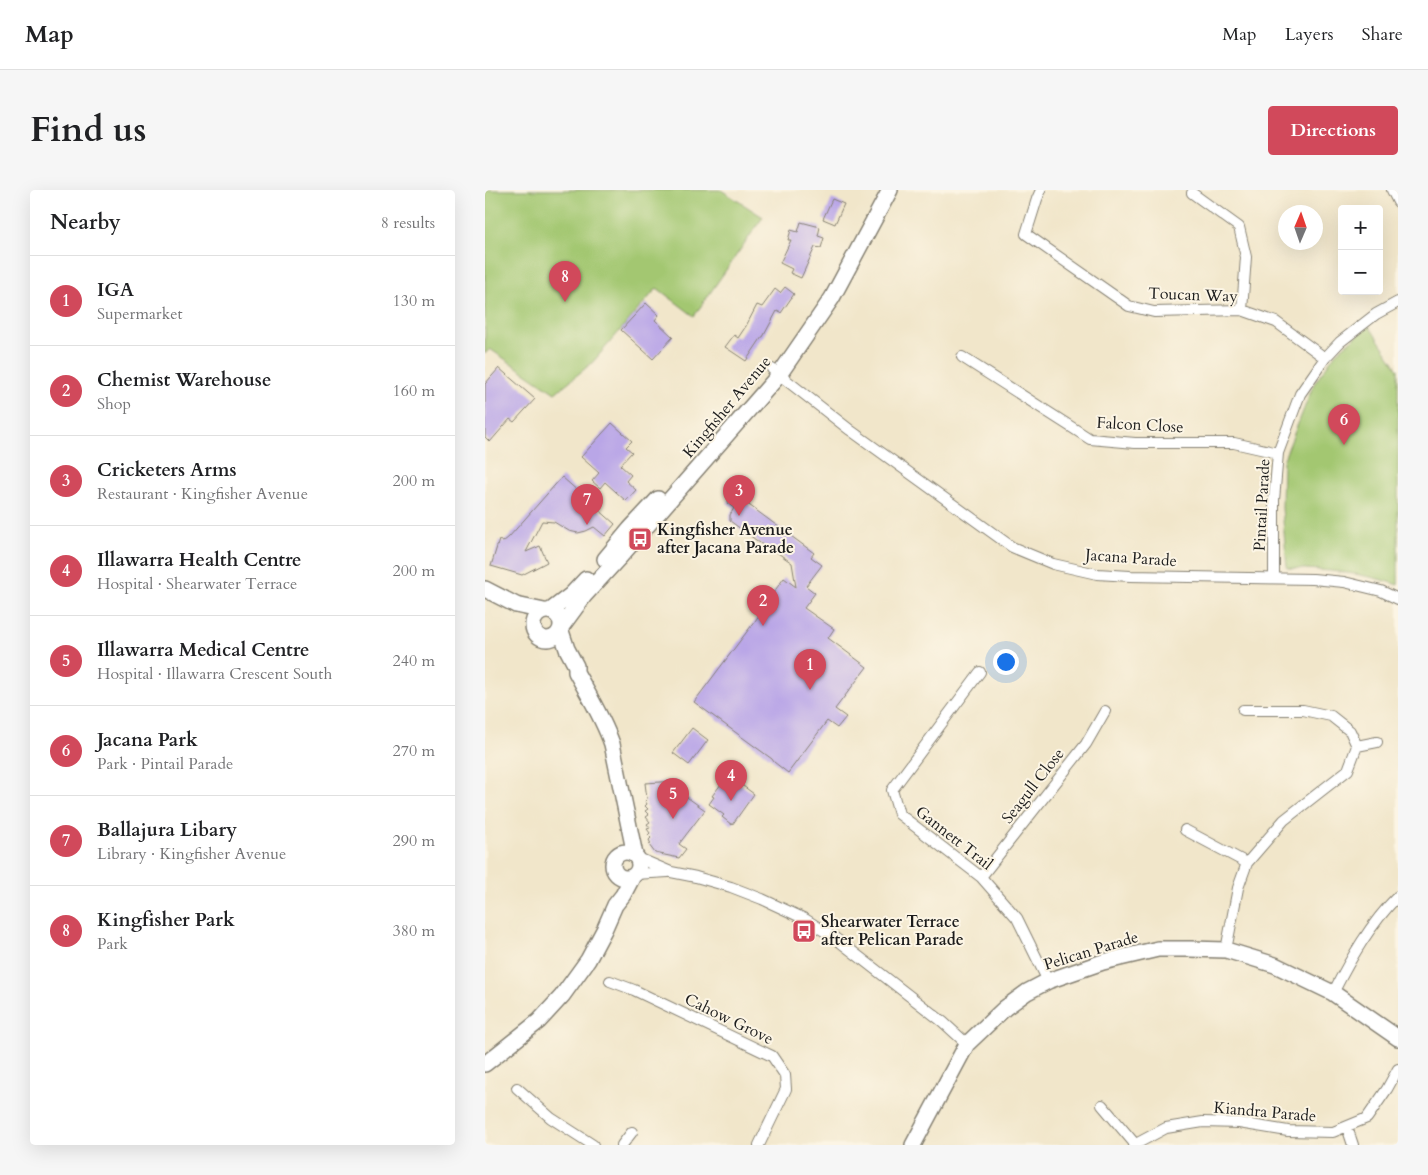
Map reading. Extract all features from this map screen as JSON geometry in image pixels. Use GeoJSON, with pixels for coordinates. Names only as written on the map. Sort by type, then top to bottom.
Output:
{"type":"FeatureCollection","features":[{"type":"Feature","properties":{"kind":"street","name":"Kingfisher Avenue"},"geometry":{"type":"LineString","coordinates":[[547,611],[571,595],[775,372],[834,277],[881,190]]}},
{"type":"Feature","properties":{"kind":"street","name":"Kingfisher Avenue"},"geometry":{"type":"LineString","coordinates":[[561,628],[584,596],[618,560],[775,372],[832,298],[890,190]]}},
{"type":"Feature","properties":{"kind":"street","name":"Toucan Way"},"geometry":{"type":"LineString","coordinates":[[1041,190],[1026,234],[1129,306],[1154,312],[1242,310],[1277,322],[1325,358]]}},
{"type":"Feature","properties":{"kind":"street"},"geometry":{"type":"LineString","coordinates":[[1391,190],[1398,202]]}},
{"type":"Feature","properties":{"kind":"street"},"geometry":{"type":"LineString","coordinates":[[1192,192],[1239,227],[1246,257],[1242,310]]}},
{"type":"Feature","properties":{"kind":"street","name":"Pintail Parade"},"geometry":{"type":"LineString","coordinates":[[1274,578],[1274,500],[1278,454],[1300,394],[1325,358],[1339,342],[1376,314],[1398,302]]}},
{"type":"Feature","properties":{"kind":"street","name":"Falcon Close"},"geometry":{"type":"LineString","coordinates":[[962,357],[1090,439],[1135,443],[1234,443],[1278,454]]}},
{"type":"Feature","properties":{"kind":"street","name":"Jacana Parade"},"geometry":{"type":"LineString","coordinates":[[775,372],[849,430],[997,536],[1012,546],[1053,564],[1097,574],[1130,576],[1313,578],[1344,582],[1381,591],[1398,598]]}},
{"type":"Feature","properties":{"kind":"street"},"geometry":{"type":"LineString","coordinates":[[485,589],[516,605],[547,611],[560,618],[567,649],[576,666],[576,672],[607,729],[615,756],[626,818],[630,855],[639,862],[638,868],[623,895],[615,905],[588,960],[562,996],[539,1021],[485,1064]]}},
{"type":"Feature","properties":{"kind":"street"},"geometry":{"type":"LineString","coordinates":[[516,605],[533,623]]}},
{"type":"Feature","properties":{"kind":"street"},"geometry":{"type":"LineString","coordinates":[[547,611],[539,613],[535,617],[533,623],[536,635],[539,638],[548,640],[553,638],[561,628]]}},
{"type":"Feature","properties":{"kind":"street"},"geometry":{"type":"LineString","coordinates":[[548,640],[569,668],[576,672]]}},
{"type":"Feature","properties":{"kind":"street","name":"Gannett Trail"},"geometry":{"type":"LineString","coordinates":[[980,672],[892,790],[899,814],[981,877],[1017,918],[1048,981]]}},
{"type":"Feature","properties":{"kind":"street"},"geometry":{"type":"LineString","coordinates":[[1226,950],[1238,888],[1247,863],[1284,820],[1348,770],[1357,746],[1350,731],[1331,716],[1303,710],[1243,710]]}},
{"type":"Feature","properties":{"kind":"street","name":"Seagull Close"},"geometry":{"type":"LineString","coordinates":[[981,877],[1086,744],[1105,711]]}},
{"type":"Feature","properties":{"kind":"street"},"geometry":{"type":"LineString","coordinates":[[1357,746],[1377,742]]}},
{"type":"Feature","properties":{"kind":"street"},"geometry":{"type":"LineString","coordinates":[[1185,830],[1247,863]]}},
{"type":"Feature","properties":{"kind":"street"},"geometry":{"type":"LineString","coordinates":[[615,905],[617,874],[613,864],[615,858],[630,855],[671,872],[731,887],[763,899],[805,919],[835,938],[943,1022],[967,1044]]}},
{"type":"Feature","properties":{"kind":"street"},"geometry":{"type":"LineString","coordinates":[[617,874],[628,878],[634,875],[671,872]]}},
{"type":"Feature","properties":{"kind":"street"},"geometry":{"type":"LineString","coordinates":[[1333,993],[1372,925],[1398,896]]}},
{"type":"Feature","properties":{"kind":"street","name":"Pelican Parade"},"geometry":{"type":"LineString","coordinates":[[913,1145],[967,1044],[1005,1008],[1027,992],[1048,981],[1103,962],[1158,949],[1226,950],[1275,965],[1333,993],[1398,1038]]}},
{"type":"Feature","properties":{"kind":"street","name":"Cahow Grove"},"geometry":{"type":"LineString","coordinates":[[610,981],[634,990],[772,1056],[785,1075],[786,1088],[759,1145]]}},
{"type":"Feature","properties":{"kind":"street","name":"Kiandra Parade"},"geometry":{"type":"LineString","coordinates":[[1134,1145],[1166,1128],[1203,1122],[1239,1123],[1288,1131],[1333,1132],[1367,1118],[1398,1069]]}},
{"type":"Feature","properties":{"kind":"street"},"geometry":{"type":"LineString","coordinates":[[517,1088],[551,1118],[593,1145]]}},
{"type":"Feature","properties":{"kind":"street"},"geometry":{"type":"LineString","coordinates":[[1102,1105],[1134,1145]]}},
{"type":"Feature","properties":{"kind":"street"},"geometry":{"type":"LineString","coordinates":[[1347,1126],[1353,1145]]}},
{"type":"Feature","properties":{"kind":"street"},"geometry":{"type":"LineString","coordinates":[[622,1145],[632,1132]]}},
{"type":"Feature","properties":{"kind":"green space"},"geometry":{"type":"Polygon","coordinates":[[[485,190],[721,190],[763,217],[694,316],[657,288],[592,363],[555,393],[490,349],[485,354],[485,190]]]}},
{"type":"Feature","properties":{"kind":"green space"},"geometry":{"type":"Polygon","coordinates":[[[1369,326],[1398,369],[1398,585],[1357,574],[1287,568],[1282,508],[1283,461],[1314,384],[1336,353],[1369,326]]]}},
{"type":"Feature","properties":{"kind":"building"},"geometry":{"type":"Polygon","coordinates":[[[832,199],[844,204],[835,224],[823,219],[832,199]]]}},
{"type":"Feature","properties":{"kind":"building"},"geometry":{"type":"Polygon","coordinates":[[[801,222],[820,227],[818,236],[824,238],[821,248],[815,247],[801,278],[790,273],[792,269],[780,263],[791,240],[788,240],[791,230],[798,232],[801,222]]]}},
{"type":"Feature","properties":{"kind":"building"},"geometry":{"type":"Polygon","coordinates":[[[785,287],[794,294],[781,313],[777,311],[763,337],[746,361],[725,347],[734,335],[738,338],[757,305],[762,307],[775,289],[780,293],[785,287]]]}},
{"type":"Feature","properties":{"kind":"building"},"geometry":{"type":"Polygon","coordinates":[[[646,303],[659,315],[655,320],[673,337],[653,359],[621,330],[646,303]]]}},
{"type":"Feature","properties":{"kind":"building"},"geometry":{"type":"Polygon","coordinates":[[[499,368],[535,399],[514,422],[510,419],[490,442],[485,437],[485,384],[499,368]]]}},
{"type":"Feature","properties":{"kind":"building"},"geometry":{"type":"Polygon","coordinates":[[[612,423],[632,441],[626,447],[632,452],[620,465],[631,475],[626,481],[636,490],[626,501],[605,482],[600,488],[592,481],[599,473],[581,457],[612,423]]]}},
{"type":"Feature","properties":{"kind":"building"},"geometry":{"type":"Polygon","coordinates":[[[562,477],[615,524],[605,536],[594,527],[578,533],[569,531],[554,522],[542,521],[526,552],[540,546],[547,562],[522,575],[491,566],[499,540],[503,542],[509,537],[562,477]]]}},
{"type":"Feature","properties":{"kind":"building"},"geometry":{"type":"Polygon","coordinates":[[[734,494],[814,553],[811,557],[822,565],[806,586],[815,593],[804,608],[834,629],[828,638],[867,667],[835,709],[846,717],[837,728],[827,721],[788,773],[772,759],[694,702],[761,613],[760,611],[784,578],[796,587],[792,563],[775,551],[771,551],[730,521],[730,515],[734,508],[727,503],[734,494]]]}},
{"type":"Feature","properties":{"kind":"building"},"geometry":{"type":"Polygon","coordinates":[[[692,728],[708,740],[689,765],[673,753],[692,728]]]}},
{"type":"Feature","properties":{"kind":"building"},"geometry":{"type":"Polygon","coordinates":[[[728,775],[754,794],[732,825],[722,817],[724,815],[709,804],[714,797],[712,796],[728,775]]]}},
{"type":"Feature","properties":{"kind":"building"},"geometry":{"type":"Polygon","coordinates":[[[677,781],[685,788],[681,793],[705,810],[679,844],[686,849],[679,858],[655,853],[649,845],[651,844],[649,840],[651,838],[648,835],[650,833],[647,829],[650,828],[647,824],[650,822],[646,817],[649,815],[645,811],[648,809],[645,806],[647,799],[645,783],[677,781]]]}},
{"type":"Feature","properties":{"kind":"place","name":"Kingfisher Park"},"geometry":{"type":"Point","coordinates":[565,302]}},
{"type":"Feature","properties":{"kind":"place","name":"Jacana Park"},"geometry":{"type":"Point","coordinates":[1344,445]}},
{"type":"Feature","properties":{"kind":"place","name":"Cricketers Arms"},"geometry":{"type":"Point","coordinates":[739,516]}},
{"type":"Feature","properties":{"kind":"place","name":"Ballajura Libary"},"geometry":{"type":"Point","coordinates":[587,525]}},
{"type":"Feature","properties":{"kind":"place","name":"Kingfisher Avenue after Jacana Parade"},"geometry":{"type":"Point","coordinates":[640,539]}},
{"type":"Feature","properties":{"kind":"place","name":"Chemist Warehouse"},"geometry":{"type":"Point","coordinates":[763,626]}},
{"type":"Feature","properties":{"kind":"place","name":"IGA"},"geometry":{"type":"Point","coordinates":[810,690]}},
{"type":"Feature","properties":{"kind":"place","name":"Illawarra Health Centre"},"geometry":{"type":"Point","coordinates":[731,801]}},
{"type":"Feature","properties":{"kind":"place","name":"Illawarra Medical Centre"},"geometry":{"type":"Point","coordinates":[673,819]}},
{"type":"Feature","properties":{"kind":"place","name":"Shearwater Terrace after Pelican Parade"},"geometry":{"type":"Point","coordinates":[804,931]}}]}
